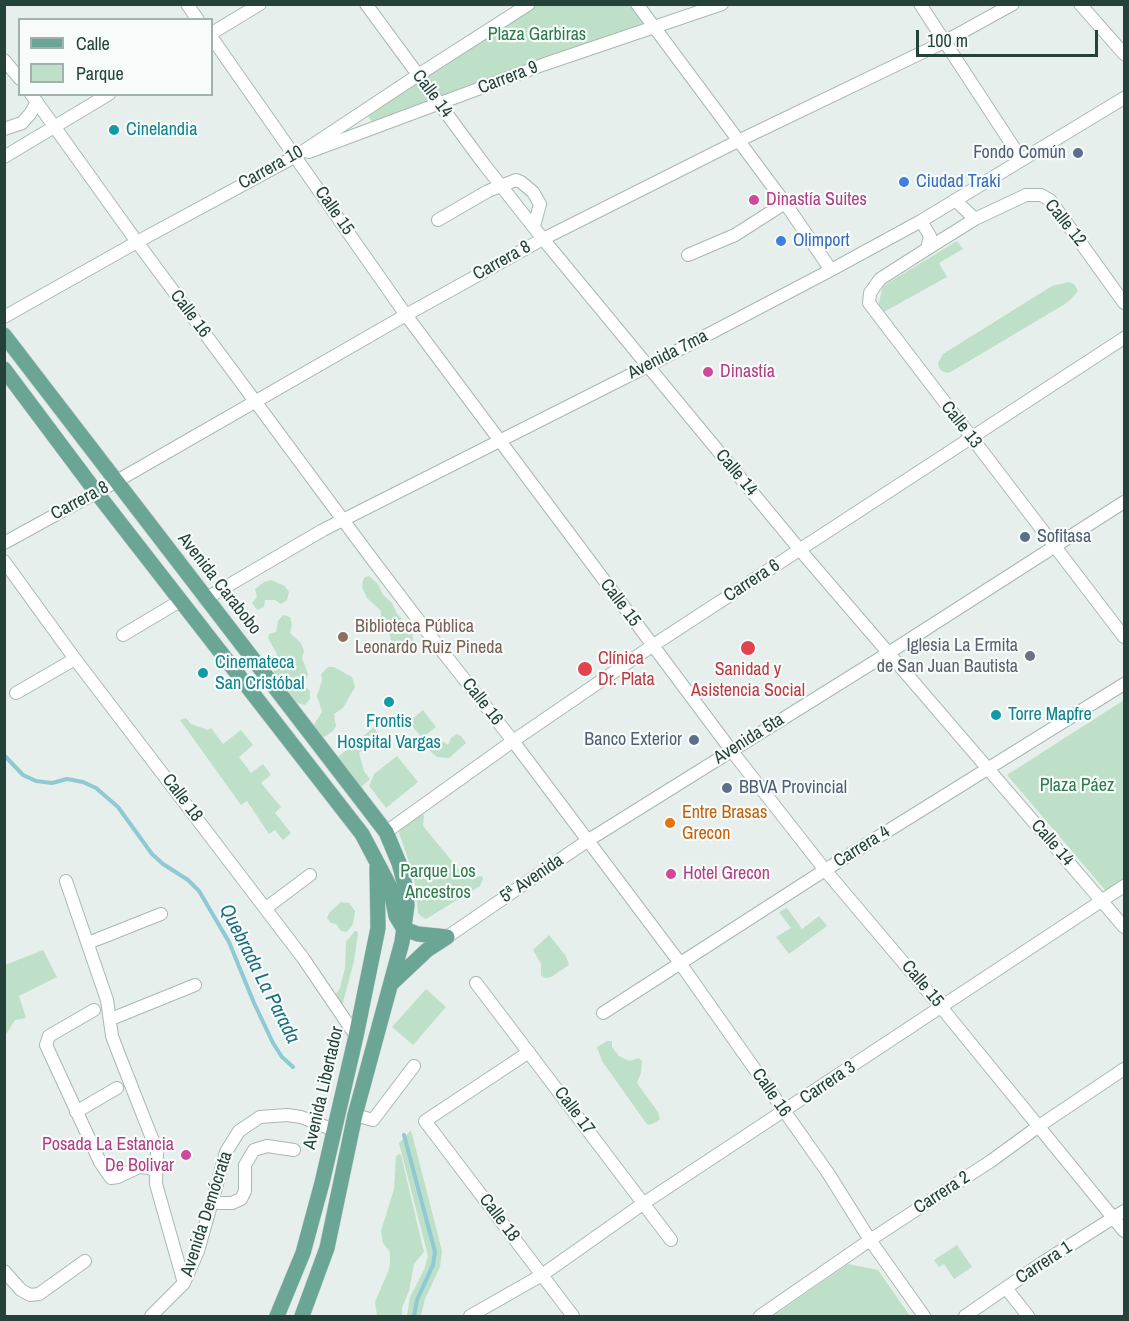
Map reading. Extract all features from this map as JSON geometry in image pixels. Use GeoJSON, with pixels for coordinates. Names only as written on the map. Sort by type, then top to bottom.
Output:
{"type":"FeatureCollection","features":[{"type":"Feature","properties":{"kind":"main road","name":"Avenida Carabobo"},"geometry":{"type":"LineString","coordinates":[[4,335],[386,832],[399,862],[405,885],[407,905],[404,929]]}},
{"type":"Feature","properties":{"kind":"main road"},"geometry":{"type":"LineString","coordinates":[[4,369],[96,492],[356,826],[390,887],[396,916],[404,929],[418,934],[447,937]]}},
{"type":"Feature","properties":{"kind":"main road"},"geometry":{"type":"LineString","coordinates":[[198,623],[206,599]]}},
{"type":"Feature","properties":{"kind":"main road","name":"Avenida Libertador"},"geometry":{"type":"LineString","coordinates":[[277,1317],[303,1253],[356,1036],[378,928],[376,861]]}},
{"type":"Feature","properties":{"kind":"main road","name":"Avenida Libertador"},"geometry":{"type":"LineString","coordinates":[[302,1317],[327,1248],[355,1115],[404,929]]}},
{"type":"Feature","properties":{"kind":"main road"},"geometry":{"type":"LineString","coordinates":[[390,985],[407,967],[447,937]]}},
{"type":"Feature","properties":{"kind":"street"},"geometry":{"type":"LineString","coordinates":[[188,4],[197,18]]}},
{"type":"Feature","properties":{"kind":"street"},"geometry":{"type":"LineString","coordinates":[[213,32],[260,4]]}},
{"type":"Feature","properties":{"kind":"street","name":"Calle 14"},"geometry":{"type":"LineString","coordinates":[[366,4],[417,75],[543,239],[800,550],[1125,927]]}},
{"type":"Feature","properties":{"kind":"street","name":"Carrera 10"},"geometry":{"type":"LineString","coordinates":[[4,317],[296,156],[529,4]]}},
{"type":"Feature","properties":{"kind":"street"},"geometry":{"type":"LineString","coordinates":[[637,4],[785,203],[831,270]]}},
{"type":"Feature","properties":{"kind":"street","name":"Carrera 9"},"geometry":{"type":"LineString","coordinates":[[296,156],[331,145],[545,64],[722,4]]}},
{"type":"Feature","properties":{"kind":"street"},"geometry":{"type":"LineString","coordinates":[[920,4],[1022,160]]}},
{"type":"Feature","properties":{"kind":"street","name":"Carrera 8"},"geometry":{"type":"LineString","coordinates":[[4,543],[543,239],[738,141],[944,42],[1013,4]]}},
{"type":"Feature","properties":{"kind":"street"},"geometry":{"type":"LineString","coordinates":[[1080,4],[1125,54]]}},
{"type":"Feature","properties":{"kind":"street","name":"Calle 15"},"geometry":{"type":"LineString","coordinates":[[213,39],[406,315],[731,750],[825,870],[1125,1231]]}},
{"type":"Feature","properties":{"kind":"street"},"geometry":{"type":"LineString","coordinates":[[4,60],[18,77]]}},
{"type":"Feature","properties":{"kind":"street"},"geometry":{"type":"LineString","coordinates":[[4,157],[106,96]]}},
{"type":"Feature","properties":{"kind":"street"},"geometry":{"type":"LineString","coordinates":[[4,129],[22,123],[30,114],[34,98]]}},
{"type":"Feature","properties":{"kind":"street","name":"Calle 16"},"geometry":{"type":"LineString","coordinates":[[34,98],[137,242],[435,642],[513,741],[680,963],[828,1173],[870,1240],[924,1317]]}},
{"type":"Feature","properties":{"kind":"street","name":"Avenida 7ma"},"geometry":{"type":"LineString","coordinates":[[206,599],[271,559],[344,519],[648,366],[831,270],[921,221],[1125,99]]}},
{"type":"Feature","properties":{"kind":"street"},"geometry":{"type":"LineString","coordinates":[[438,220],[501,185],[516,180],[533,192],[540,204],[534,226]]}},
{"type":"Feature","properties":{"kind":"street","name":"Calle 12"},"geometry":{"type":"LineString","coordinates":[[927,249],[975,219],[1026,195],[1041,195],[1058,209],[1125,303]]}},
{"type":"Feature","properties":{"kind":"street"},"geometry":{"type":"LineString","coordinates":[[955,200],[975,219]]}},
{"type":"Feature","properties":{"kind":"street"},"geometry":{"type":"LineString","coordinates":[[688,255],[735,234],[785,203]]}},
{"type":"Feature","properties":{"kind":"street"},"geometry":{"type":"LineString","coordinates":[[921,221],[930,236],[927,249]]}},
{"type":"Feature","properties":{"kind":"street","name":"Calle 13"},"geometry":{"type":"LineString","coordinates":[[927,249],[880,279],[870,293],[869,303],[1125,637]]}},
{"type":"Feature","properties":{"kind":"street","name":"Carrera 6"},"geometry":{"type":"LineString","coordinates":[[386,832],[652,646],[1125,338]]}},
{"type":"Feature","properties":{"kind":"street","name":"Avenida 5ta"},"geometry":{"type":"LineString","coordinates":[[587,841],[1125,502]]}},
{"type":"Feature","properties":{"kind":"street","name":"Calle 18"},"geometry":{"type":"LineString","coordinates":[[4,561],[75,659],[266,908],[332,998],[356,1036]]}},
{"type":"Feature","properties":{"kind":"street"},"geometry":{"type":"LineString","coordinates":[[123,635],[180,601]]}},
{"type":"Feature","properties":{"kind":"street"},"geometry":{"type":"LineString","coordinates":[[16,693],[75,659]]}},
{"type":"Feature","properties":{"kind":"street","name":"Carrera 4"},"geometry":{"type":"LineString","coordinates":[[603,1013],[825,870],[1125,684]]}},
{"type":"Feature","properties":{"kind":"street","name":"5ª Avenida"},"geometry":{"type":"LineString","coordinates":[[447,937],[587,841]]}},
{"type":"Feature","properties":{"kind":"street"},"geometry":{"type":"LineString","coordinates":[[266,908],[310,875]]}},
{"type":"Feature","properties":{"kind":"street"},"geometry":{"type":"LineString","coordinates":[[66,881],[107,999],[112,1036],[157,1151],[156,1184],[184,1283]]}},
{"type":"Feature","properties":{"kind":"street","name":"Carrera 3"},"geometry":{"type":"LineString","coordinates":[[470,1317],[542,1275],[644,1203],[1125,886]]}},
{"type":"Feature","properties":{"kind":"street"},"geometry":{"type":"LineString","coordinates":[[88,943],[161,914]]}},
{"type":"Feature","properties":{"kind":"street","name":"Calle 17"},"geometry":{"type":"LineString","coordinates":[[476,983],[671,1240]]}},
{"type":"Feature","properties":{"kind":"street"},"geometry":{"type":"LineString","coordinates":[[111,1019],[195,985]]}},
{"type":"Feature","properties":{"kind":"street"},"geometry":{"type":"LineString","coordinates":[[94,1010],[49,1036],[46,1045],[100,1162],[111,1178],[139,1167],[150,1168],[156,1172]]}},
{"type":"Feature","properties":{"kind":"street","name":"Calle 18"},"geometry":{"type":"LineString","coordinates":[[529,1052],[425,1121],[573,1317]]}},
{"type":"Feature","properties":{"kind":"street"},"geometry":{"type":"LineString","coordinates":[[355,1115],[373,1120],[414,1065]]}},
{"type":"Feature","properties":{"kind":"street","name":"Carrera 2"},"geometry":{"type":"LineString","coordinates":[[760,1317],[870,1240],[1125,1069]]}},
{"type":"Feature","properties":{"kind":"street"},"geometry":{"type":"LineString","coordinates":[[76,1112],[117,1088]]}},
{"type":"Feature","properties":{"kind":"street","name":"Avenida Demócrata"},"geometry":{"type":"LineString","coordinates":[[151,1317],[184,1283],[198,1251],[226,1152],[239,1131],[261,1117],[287,1116],[301,1118],[334,1130]]}},
{"type":"Feature","properties":{"kind":"street"},"geometry":{"type":"LineString","coordinates":[[212,1203],[232,1203],[241,1199],[245,1191],[245,1164],[254,1150],[267,1146],[294,1149]]}},
{"type":"Feature","properties":{"kind":"street","name":"Carrera 1"},"geometry":{"type":"LineString","coordinates":[[964,1317],[1125,1211]]}},
{"type":"Feature","properties":{"kind":"street"},"geometry":{"type":"LineString","coordinates":[[4,1271],[21,1290],[30,1295],[39,1294],[85,1261]]}},
{"type":"Feature","properties":{"kind":"street"},"geometry":{"type":"LineString","coordinates":[[1006,1288],[1028,1317]]}},
{"type":"Feature","properties":{"kind":"green space","name":"Plaza Garbiras"},"geometry":{"type":"Polygon","coordinates":[[[529,5],[637,5],[654,27],[376,128],[364,110],[529,5]]]}},
{"type":"Feature","properties":{"kind":"green space"},"geometry":{"type":"Polygon","coordinates":[[[957,241],[963,249],[939,263],[947,277],[882,313],[878,306],[883,286],[957,241]]]}},
{"type":"Feature","properties":{"kind":"green space"},"geometry":{"type":"Polygon","coordinates":[[[1069,282],[1074,284],[1078,291],[1065,304],[954,370],[948,373],[939,368],[938,363],[943,354],[1052,286],[1069,282]]]}},
{"type":"Feature","properties":{"kind":"green space"},"geometry":{"type":"Polygon","coordinates":[[[369,576],[392,603],[397,614],[412,629],[413,641],[407,647],[396,646],[389,633],[381,626],[381,611],[367,598],[362,587],[363,580],[369,576]]]}},
{"type":"Feature","properties":{"kind":"green space"},"geometry":{"type":"Polygon","coordinates":[[[271,580],[285,586],[289,592],[287,600],[281,604],[275,600],[265,600],[264,607],[257,610],[252,603],[257,597],[255,589],[271,580]]]}},
{"type":"Feature","properties":{"kind":"green space"},"geometry":{"type":"Polygon","coordinates":[[[283,615],[290,617],[292,625],[290,633],[301,643],[304,651],[302,658],[308,674],[304,685],[310,691],[310,699],[305,705],[295,702],[284,691],[274,673],[273,665],[277,654],[268,638],[269,634],[276,632],[278,621],[283,615]]]}},
{"type":"Feature","properties":{"kind":"green space"},"geometry":{"type":"Polygon","coordinates":[[[328,667],[334,667],[352,677],[355,687],[343,708],[334,714],[336,726],[333,731],[324,737],[315,731],[314,725],[322,712],[317,696],[322,680],[321,674],[328,667]]]}},
{"type":"Feature","properties":{"kind":"green space","name":"Plaza Páez"},"geometry":{"type":"Polygon","coordinates":[[[1124,700],[1124,878],[1106,891],[1007,775],[1124,700]]]}},
{"type":"Feature","properties":{"kind":"green space"},"geometry":{"type":"Polygon","coordinates":[[[423,710],[436,727],[422,738],[409,722],[423,710]]]}},
{"type":"Feature","properties":{"kind":"green space"},"geometry":{"type":"Polygon","coordinates":[[[186,718],[191,724],[208,730],[211,728],[223,744],[241,730],[253,745],[239,757],[251,773],[263,764],[271,775],[261,783],[281,807],[275,813],[291,833],[283,840],[275,830],[269,834],[247,801],[241,805],[180,720],[186,718]]]}},
{"type":"Feature","properties":{"kind":"green space"},"geometry":{"type":"Polygon","coordinates":[[[374,727],[380,737],[359,753],[364,771],[370,779],[361,787],[338,757],[374,727]]]}},
{"type":"Feature","properties":{"kind":"green space"},"geometry":{"type":"Polygon","coordinates":[[[457,734],[466,743],[449,758],[437,757],[429,750],[428,746],[438,741],[448,745],[451,738],[457,734]]]}},
{"type":"Feature","properties":{"kind":"green space"},"geometry":{"type":"Polygon","coordinates":[[[397,756],[418,782],[386,808],[369,786],[374,774],[397,756]]]}},
{"type":"Feature","properties":{"kind":"green space","name":"Parque Los Ancestros"},"geometry":{"type":"Polygon","coordinates":[[[419,815],[424,815],[423,826],[466,878],[482,876],[483,879],[480,886],[426,919],[418,913],[414,876],[399,833],[419,815]]]}},
{"type":"Feature","properties":{"kind":"green space"},"geometry":{"type":"Polygon","coordinates":[[[341,902],[349,903],[355,911],[353,924],[347,932],[341,931],[327,918],[341,902]]]}},
{"type":"Feature","properties":{"kind":"green space"},"geometry":{"type":"Polygon","coordinates":[[[787,908],[802,929],[819,916],[827,926],[789,954],[776,937],[791,928],[779,912],[787,908]]]}},
{"type":"Feature","properties":{"kind":"green space"},"geometry":{"type":"Polygon","coordinates":[[[355,931],[358,934],[354,961],[342,1006],[336,994],[340,988],[345,968],[346,942],[355,931]]]}},
{"type":"Feature","properties":{"kind":"green space"},"geometry":{"type":"Polygon","coordinates":[[[549,935],[566,956],[569,965],[551,977],[545,978],[541,975],[541,964],[533,950],[549,935]]]}},
{"type":"Feature","properties":{"kind":"green space"},"geometry":{"type":"Polygon","coordinates":[[[43,950],[57,977],[19,996],[26,1018],[15,1020],[5,1036],[5,965],[43,950]]]}},
{"type":"Feature","properties":{"kind":"green space"},"geometry":{"type":"Polygon","coordinates":[[[426,989],[446,1007],[413,1045],[392,1027],[426,989]]]}},
{"type":"Feature","properties":{"kind":"green space"},"geometry":{"type":"Polygon","coordinates":[[[607,1041],[612,1041],[612,1047],[619,1056],[629,1061],[639,1058],[642,1061],[637,1083],[658,1112],[660,1119],[657,1122],[649,1125],[646,1123],[602,1061],[597,1047],[607,1041]]]}},
{"type":"Feature","properties":{"kind":"green space"},"geometry":{"type":"Polygon","coordinates":[[[411,1130],[442,1251],[440,1267],[425,1299],[421,1316],[407,1316],[410,1297],[424,1270],[428,1256],[399,1143],[411,1130]]]}},
{"type":"Feature","properties":{"kind":"green space"},"geometry":{"type":"Polygon","coordinates":[[[399,1154],[424,1252],[414,1264],[402,1316],[377,1316],[375,1302],[390,1263],[390,1252],[383,1243],[381,1231],[394,1189],[396,1156],[399,1154]]]}},
{"type":"Feature","properties":{"kind":"green space"},"geometry":{"type":"Polygon","coordinates":[[[957,1245],[972,1267],[954,1279],[944,1264],[939,1267],[934,1260],[957,1245]]]}},
{"type":"Feature","properties":{"kind":"green space"},"geometry":{"type":"Polygon","coordinates":[[[848,1264],[878,1270],[910,1316],[773,1316],[848,1264]]]}},
{"type":"Feature","properties":{"kind":"waterway","name":"Quebrada La Parada"},"geometry":{"type":"LineString","coordinates":[[4,755],[23,775],[36,781],[52,783],[67,779],[83,782],[96,788],[118,807],[152,854],[188,880],[199,891],[229,942],[273,1043],[282,1057],[293,1067]]}},
{"type":"Feature","properties":{"kind":"waterway","name":"Quebrada La Parada"},"geometry":{"type":"LineString","coordinates":[[404,1135],[435,1252],[433,1265],[417,1300],[414,1316]]}},
{"type":"Feature","properties":{"kind":"place","name":"Cinelandia"},"geometry":{"type":"Point","coordinates":[114,130]}},
{"type":"Feature","properties":{"kind":"place","name":"Fondo Común"},"geometry":{"type":"Point","coordinates":[1078,153]}},
{"type":"Feature","properties":{"kind":"place","name":"Ciudad Traki"},"geometry":{"type":"Point","coordinates":[904,182]}},
{"type":"Feature","properties":{"kind":"place","name":"Dinastía Suites"},"geometry":{"type":"Point","coordinates":[754,200]}},
{"type":"Feature","properties":{"kind":"place","name":"Olimport"},"geometry":{"type":"Point","coordinates":[781,241]}},
{"type":"Feature","properties":{"kind":"place","name":"Dinastía"},"geometry":{"type":"Point","coordinates":[708,372]}},
{"type":"Feature","properties":{"kind":"place","name":"Sofitasa"},"geometry":{"type":"Point","coordinates":[1025,537]}},
{"type":"Feature","properties":{"kind":"place","name":"Biblioteca Pública Leonardo Ruiz Pineda"},"geometry":{"type":"Point","coordinates":[343,637]}},
{"type":"Feature","properties":{"kind":"place","name":"Sanidad y Asistencia Social"},"geometry":{"type":"Point","coordinates":[748,648]}},
{"type":"Feature","properties":{"kind":"place","name":"Iglesia La Ermita de San Juan Bautista"},"geometry":{"type":"Point","coordinates":[1030,656]}},
{"type":"Feature","properties":{"kind":"place","name":"Clínica Dr. Plata"},"geometry":{"type":"Point","coordinates":[585,669]}},
{"type":"Feature","properties":{"kind":"place","name":"Cinemateca San Cristóbal"},"geometry":{"type":"Point","coordinates":[203,673]}},
{"type":"Feature","properties":{"kind":"place","name":"Frontis Hospital Vargas"},"geometry":{"type":"Point","coordinates":[389,702]}},
{"type":"Feature","properties":{"kind":"place","name":"Torre Mapfre"},"geometry":{"type":"Point","coordinates":[996,715]}},
{"type":"Feature","properties":{"kind":"place","name":"Banco Exterior"},"geometry":{"type":"Point","coordinates":[694,740]}},
{"type":"Feature","properties":{"kind":"place","name":"BBVA Provincial"},"geometry":{"type":"Point","coordinates":[727,788]}},
{"type":"Feature","properties":{"kind":"place","name":"Entre Brasas Grecon"},"geometry":{"type":"Point","coordinates":[670,823]}},
{"type":"Feature","properties":{"kind":"place","name":"Hotel Grecon"},"geometry":{"type":"Point","coordinates":[671,874]}},
{"type":"Feature","properties":{"kind":"place","name":"Posada La Estancia De Bolivar"},"geometry":{"type":"Point","coordinates":[186,1155]}}]}
